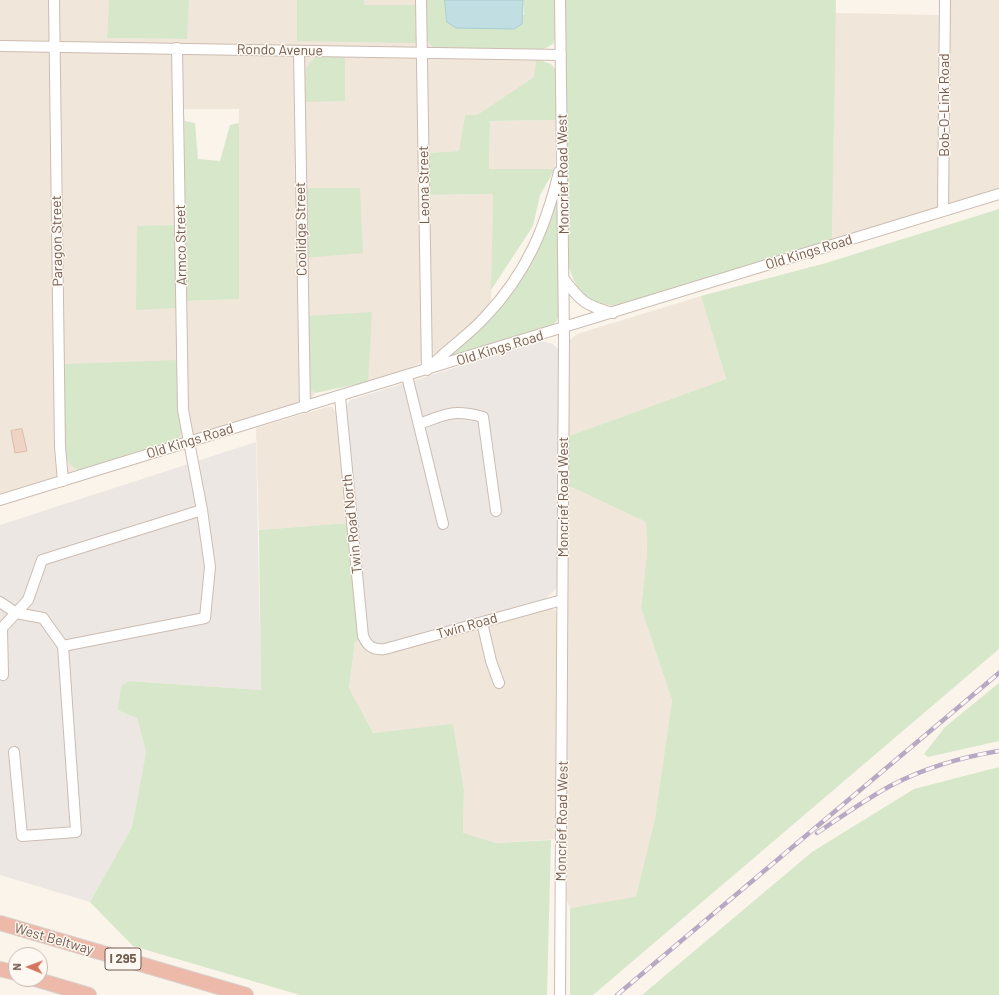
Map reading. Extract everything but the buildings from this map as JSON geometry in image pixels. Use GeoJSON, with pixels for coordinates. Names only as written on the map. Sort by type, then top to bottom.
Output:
{"type":"FeatureCollection","features":[{"type":"Feature","properties":{"kind":"highway","name":"West Beltway"},"geometry":{"type":"LineString","coordinates":[[0,923],[246,995]]}},
{"type":"Feature","properties":{"kind":"highway"},"geometry":{"type":"LineString","coordinates":[[48,983],[89,995]]}},
{"type":"Feature","properties":{"kind":"street","name":"Paragon Street"},"geometry":{"type":"LineString","coordinates":[[54,0],[60,447],[63,481]]}},
{"type":"Feature","properties":{"kind":"street","name":"Leona Street"},"geometry":{"type":"LineString","coordinates":[[421,0],[427,370]]}},
{"type":"Feature","properties":{"kind":"street","name":"Moncrief Road West"},"geometry":{"type":"LineString","coordinates":[[560,0],[564,279],[560,995]]}},
{"type":"Feature","properties":{"kind":"street","name":"Bob-O-Link Road"},"geometry":{"type":"LineString","coordinates":[[943,210],[945,0]]}},
{"type":"Feature","properties":{"kind":"street","name":"Rondo Avenue"},"geometry":{"type":"LineString","coordinates":[[0,46],[561,55]]}},
{"type":"Feature","properties":{"kind":"street","name":"Armco Street"},"geometry":{"type":"LineString","coordinates":[[63,646],[205,618],[210,567],[202,510],[183,410],[177,48]]}},
{"type":"Feature","properties":{"kind":"street","name":"Coolidge Street"},"geometry":{"type":"LineString","coordinates":[[299,51],[304,407]]}},
{"type":"Feature","properties":{"kind":"street"},"geometry":{"type":"LineString","coordinates":[[427,370],[445,352],[485,318],[523,269],[539,239],[551,206],[563,156]]}},
{"type":"Feature","properties":{"kind":"street","name":"Old Kings Road"},"geometry":{"type":"LineString","coordinates":[[0,500],[999,194]]}},
{"type":"Feature","properties":{"kind":"street"},"geometry":{"type":"LineString","coordinates":[[564,279],[576,296],[592,307],[613,313]]}},
{"type":"Feature","properties":{"kind":"street"},"geometry":{"type":"LineString","coordinates":[[407,376],[443,524]]}},
{"type":"Feature","properties":{"kind":"street","name":"Twin Road North"},"geometry":{"type":"LineString","coordinates":[[340,397],[363,636],[367,644],[372,648]]}},
{"type":"Feature","properties":{"kind":"street"},"geometry":{"type":"LineString","coordinates":[[419,424],[448,414],[463,412],[483,417],[496,511]]}},
{"type":"Feature","properties":{"kind":"street"},"geometry":{"type":"LineString","coordinates":[[4,675],[2,628],[28,600],[42,560],[202,510]]}},
{"type":"Feature","properties":{"kind":"street","name":"Twin Road"},"geometry":{"type":"LineString","coordinates":[[372,648],[385,649],[562,600]]}},
{"type":"Feature","properties":{"kind":"street"},"geometry":{"type":"LineString","coordinates":[[0,602],[16,613],[43,618],[63,646],[76,832],[22,836],[14,752]]}},
{"type":"Feature","properties":{"kind":"street"},"geometry":{"type":"LineString","coordinates":[[482,622],[491,661],[499,683]]}},
{"type":"Feature","properties":{"kind":"shaded area"},"geometry":{"type":"Polygon","coordinates":[[[0,0],[109,0],[107,38],[186,39],[189,0],[297,0],[297,41],[364,5],[364,0],[424,0],[424,24],[536,59],[535,77],[477,115],[465,115],[459,151],[427,153],[427,195],[493,194],[491,307],[445,348],[409,369],[368,382],[308,388],[315,393],[311,399],[173,442],[65,364],[65,452],[81,471],[0,496],[0,0]],[[183,109],[185,121],[185,301],[239,299],[239,109],[183,109]]]}},
{"type":"Feature","properties":{"kind":"shaded area"},"geometry":{"type":"Polygon","coordinates":[[[940,0],[999,0],[999,188],[832,240],[835,13],[940,15],[940,0]]]}},
{"type":"Feature","properties":{"kind":"shaded area"},"geometry":{"type":"Polygon","coordinates":[[[556,120],[555,169],[489,169],[490,121],[556,120]]]}},
{"type":"Feature","properties":{"kind":"shaded area"},"geometry":{"type":"Polygon","coordinates":[[[701,296],[726,379],[569,436],[569,341],[577,334],[701,296]]]}},
{"type":"Feature","properties":{"kind":"shaded area"},"geometry":{"type":"Polygon","coordinates":[[[542,341],[553,344],[560,351],[559,582],[555,590],[545,599],[384,645],[373,642],[366,629],[345,409],[350,400],[542,341]]]}},
{"type":"Feature","properties":{"kind":"shaded area"},"geometry":{"type":"Polygon","coordinates":[[[327,407],[332,407],[339,418],[348,523],[259,530],[256,428],[327,407]]]}},
{"type":"Feature","properties":{"kind":"shaded area"},"geometry":{"type":"Polygon","coordinates":[[[256,442],[261,690],[129,681],[121,686],[137,718],[146,752],[132,827],[90,902],[0,875],[0,525],[256,442]]]}},
{"type":"Feature","properties":{"kind":"shaded area"},"geometry":{"type":"Polygon","coordinates":[[[567,485],[646,522],[647,553],[641,608],[672,700],[655,818],[636,898],[570,908],[567,901],[567,485]]]}},
{"type":"Feature","properties":{"kind":"shaded area"},"geometry":{"type":"Polygon","coordinates":[[[552,608],[559,613],[557,839],[496,843],[463,834],[464,790],[453,725],[373,733],[349,688],[355,642],[360,640],[368,653],[378,655],[552,608]]]}},
{"type":"Feature","properties":{"kind":"green space"},"geometry":{"type":"Polygon","coordinates":[[[109,0],[189,0],[187,39],[107,38],[109,0]]]}},
{"type":"Feature","properties":{"kind":"green space"},"geometry":{"type":"Polygon","coordinates":[[[297,0],[364,0],[364,5],[417,5],[416,43],[297,41],[297,0]]]}},
{"type":"Feature","properties":{"kind":"green space"},"geometry":{"type":"Polygon","coordinates":[[[424,0],[445,0],[445,12],[524,15],[523,0],[555,0],[555,37],[553,44],[540,51],[436,49],[431,45],[425,34],[424,0]]]}},
{"type":"Feature","properties":{"kind":"green space"},"geometry":{"type":"Polygon","coordinates":[[[565,0],[836,0],[832,240],[615,306],[597,302],[584,295],[576,284],[569,267],[565,0]]]}},
{"type":"Feature","properties":{"kind":"green space"},"geometry":{"type":"Polygon","coordinates":[[[317,55],[345,55],[345,101],[305,102],[306,68],[317,55]]]}},
{"type":"Feature","properties":{"kind":"green space"},"geometry":{"type":"Polygon","coordinates":[[[536,59],[551,64],[556,70],[556,120],[490,121],[489,169],[555,169],[540,195],[533,226],[491,290],[493,194],[427,195],[427,153],[459,151],[465,115],[477,115],[534,77],[536,59]]]}},
{"type":"Feature","properties":{"kind":"green space"},"geometry":{"type":"Polygon","coordinates":[[[185,121],[195,123],[198,159],[220,161],[230,125],[239,123],[239,299],[185,301],[185,121]]]}},
{"type":"Feature","properties":{"kind":"green space"},"geometry":{"type":"Polygon","coordinates":[[[303,188],[360,188],[363,253],[304,258],[303,188]]]}},
{"type":"Feature","properties":{"kind":"green space"},"geometry":{"type":"Polygon","coordinates":[[[556,199],[558,199],[559,315],[556,322],[549,328],[448,358],[447,356],[528,268],[546,231],[556,199]]]}},
{"type":"Feature","properties":{"kind":"green space"},"geometry":{"type":"Polygon","coordinates":[[[999,209],[999,649],[593,995],[570,995],[570,908],[636,897],[655,818],[672,700],[641,608],[647,553],[646,522],[567,485],[569,436],[726,379],[701,296],[826,263],[999,209]]]}},
{"type":"Feature","properties":{"kind":"green space"},"geometry":{"type":"Polygon","coordinates":[[[177,225],[178,308],[136,310],[137,226],[177,225]]]}},
{"type":"Feature","properties":{"kind":"green space"},"geometry":{"type":"Polygon","coordinates":[[[372,312],[368,382],[315,393],[308,388],[306,316],[372,312]]]}},
{"type":"Feature","properties":{"kind":"green space"},"geometry":{"type":"Polygon","coordinates":[[[179,360],[181,431],[179,438],[173,442],[81,471],[70,464],[65,452],[65,364],[179,360]]]}},
{"type":"Feature","properties":{"kind":"green space"},"geometry":{"type":"Polygon","coordinates":[[[348,523],[360,640],[355,642],[349,688],[373,733],[453,724],[464,790],[463,833],[496,843],[551,840],[547,995],[300,995],[133,946],[90,902],[132,827],[146,752],[137,718],[118,710],[121,686],[129,681],[261,690],[259,530],[348,523]]]}},
{"type":"Feature","properties":{"kind":"green space"},"geometry":{"type":"Polygon","coordinates":[[[999,683],[999,741],[928,757],[924,754],[945,727],[999,683]]]}},
{"type":"Feature","properties":{"kind":"green space"},"geometry":{"type":"Polygon","coordinates":[[[999,767],[999,995],[642,995],[812,852],[914,789],[999,767]]]}},
{"type":"Feature","properties":{"kind":"water"},"geometry":{"type":"Polygon","coordinates":[[[445,0],[523,0],[522,24],[514,29],[456,28],[447,22],[445,0]]]}},
{"type":"Feature","properties":{"kind":"railway"},"geometry":{"type":"LineString","coordinates":[[617,995],[999,673]]}},
{"type":"Feature","properties":{"kind":"railway"},"geometry":{"type":"LineString","coordinates":[[817,833],[873,796],[917,773],[971,756],[999,751]]}}]}
